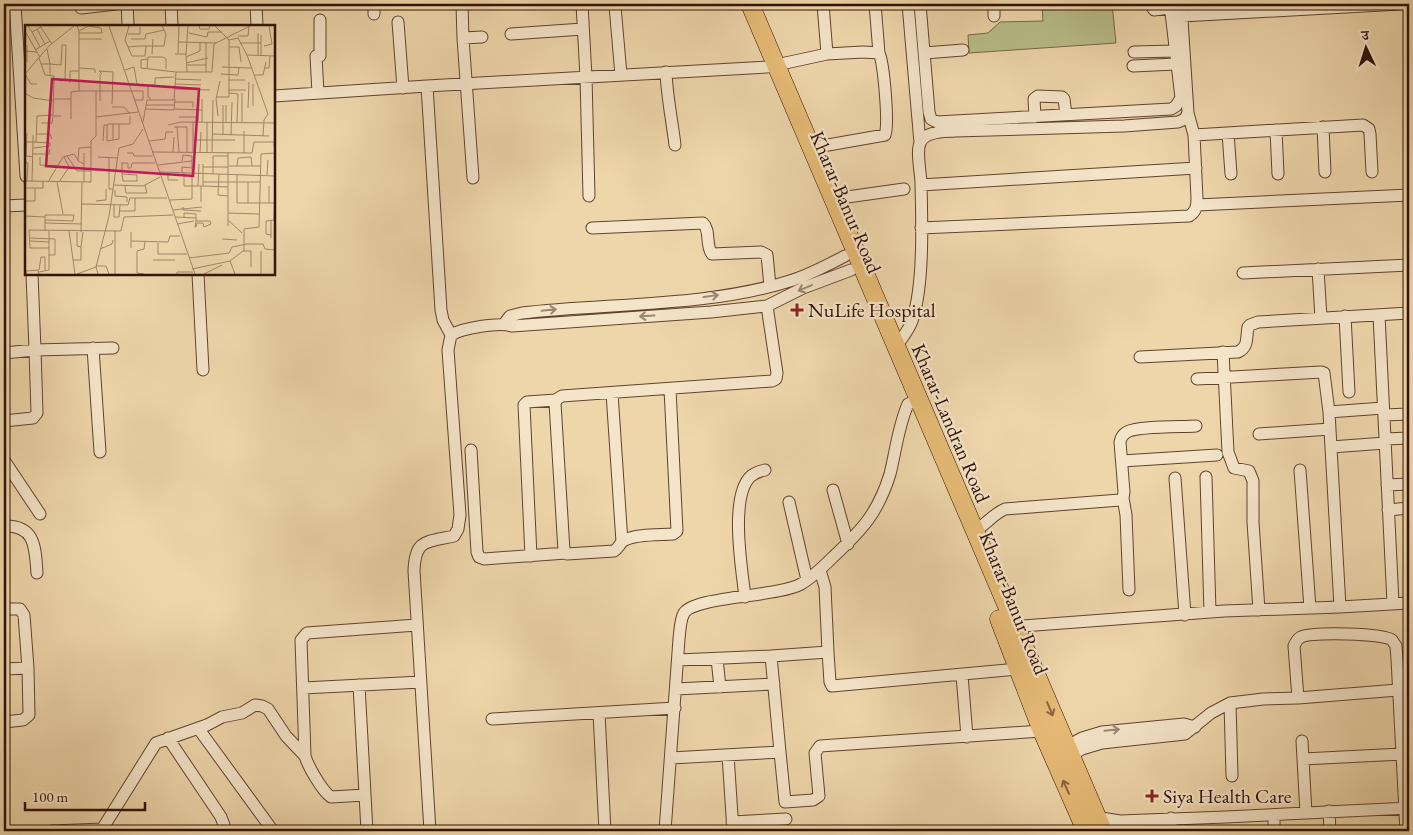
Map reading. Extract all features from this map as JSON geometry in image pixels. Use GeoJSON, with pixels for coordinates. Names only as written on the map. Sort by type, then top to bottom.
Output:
{"type":"FeatureCollection","features":[{"type":"Feature","properties":{"kind":"highway","name":"Kharar-Banur Road"},"geometry":{"type":"LineString","coordinates":[[740,4],[771,66],[855,271],[1009,628],[1018,669],[1042,731],[1092,826]]}},
{"type":"Feature","properties":{"kind":"highway","name":"Kharar-Landran Road"},"geometry":{"type":"LineString","coordinates":[[750,4],[771,66],[811,148],[833,199],[855,271],[896,347],[913,402],[974,531],[1009,628],[1068,751],[1092,826]]}},
{"type":"Feature","properties":{"kind":"street"},"geometry":{"type":"LineString","coordinates":[[15,4],[25,160]]}},
{"type":"Feature","properties":{"kind":"street"},"geometry":{"type":"LineString","coordinates":[[81,8],[116,4]]}},
{"type":"Feature","properties":{"kind":"street"},"geometry":{"type":"LineString","coordinates":[[126,4],[128,24]]}},
{"type":"Feature","properties":{"kind":"street"},"geometry":{"type":"LineString","coordinates":[[171,4],[172,25]]}},
{"type":"Feature","properties":{"kind":"street"},"geometry":{"type":"LineString","coordinates":[[256,4],[257,25]]}},
{"type":"Feature","properties":{"kind":"street"},"geometry":{"type":"LineString","coordinates":[[462,4],[473,178]]}},
{"type":"Feature","properties":{"kind":"street"},"geometry":{"type":"LineString","coordinates":[[582,4],[589,196]]}},
{"type":"Feature","properties":{"kind":"street"},"geometry":{"type":"LineString","coordinates":[[823,4],[827,54]]}},
{"type":"Feature","properties":{"kind":"street"},"geometry":{"type":"LineString","coordinates":[[811,148],[885,135],[887,129],[886,98],[879,53],[875,4]]}},
{"type":"Feature","properties":{"kind":"street"},"geometry":{"type":"LineString","coordinates":[[896,347],[914,315],[919,279],[920,143],[908,4]]}},
{"type":"Feature","properties":{"kind":"street"},"geometry":{"type":"LineString","coordinates":[[920,4],[929,112],[932,119],[937,122],[1171,109],[1176,106],[1180,98],[1175,51],[1174,5]]}},
{"type":"Feature","properties":{"kind":"street"},"geometry":{"type":"LineString","coordinates":[[994,4],[994,16]]}},
{"type":"Feature","properties":{"kind":"street"},"geometry":{"type":"LineString","coordinates":[[1150,4],[1154,10],[1174,5]]}},
{"type":"Feature","properties":{"kind":"street"},"geometry":{"type":"LineString","coordinates":[[1182,16],[1400,4]]}},
{"type":"Feature","properties":{"kind":"street"},"geometry":{"type":"LineString","coordinates":[[920,228],[1183,218],[1193,214],[1197,205],[1194,135],[1188,113],[1182,16],[1174,5]]}},
{"type":"Feature","properties":{"kind":"street"},"geometry":{"type":"LineString","coordinates":[[616,6],[621,75]]}},
{"type":"Feature","properties":{"kind":"street"},"geometry":{"type":"LineString","coordinates":[[318,93],[316,56],[320,56],[320,20]]}},
{"type":"Feature","properties":{"kind":"street"},"geometry":{"type":"LineString","coordinates":[[398,22],[403,88]]}},
{"type":"Feature","properties":{"kind":"street"},"geometry":{"type":"LineString","coordinates":[[510,34],[583,29]]}},
{"type":"Feature","properties":{"kind":"street"},"geometry":{"type":"LineString","coordinates":[[463,38],[482,37]]}},
{"type":"Feature","properties":{"kind":"street"},"geometry":{"type":"LineString","coordinates":[[924,53],[963,50]]}},
{"type":"Feature","properties":{"kind":"street"},"geometry":{"type":"LineString","coordinates":[[1134,52],[1175,51]]}},
{"type":"Feature","properties":{"kind":"street"},"geometry":{"type":"LineString","coordinates":[[275,96],[771,66],[827,54],[879,53]]}},
{"type":"Feature","properties":{"kind":"street"},"geometry":{"type":"LineString","coordinates":[[1133,66],[1176,64]]}},
{"type":"Feature","properties":{"kind":"street"},"geometry":{"type":"LineString","coordinates":[[666,72],[667,95],[672,114],[675,145]]}},
{"type":"Feature","properties":{"kind":"street"},"geometry":{"type":"LineString","coordinates":[[427,86],[441,310],[444,324],[450,335],[448,350],[460,515],[458,529],[454,536],[426,543],[418,548],[414,557],[430,831]]}},
{"type":"Feature","properties":{"kind":"street"},"geometry":{"type":"LineString","coordinates":[[1035,117],[1034,99],[1038,96],[1062,97],[1066,115]]}},
{"type":"Feature","properties":{"kind":"street"},"geometry":{"type":"LineString","coordinates":[[920,143],[925,137],[937,133],[1168,123],[1178,122],[1188,113]]}},
{"type":"Feature","properties":{"kind":"street"},"geometry":{"type":"LineString","coordinates":[[1194,135],[1363,125],[1370,134],[1372,172]]}},
{"type":"Feature","properties":{"kind":"street"},"geometry":{"type":"LineString","coordinates":[[1323,127],[1325,172]]}},
{"type":"Feature","properties":{"kind":"street"},"geometry":{"type":"LineString","coordinates":[[1276,130],[1278,174]]}},
{"type":"Feature","properties":{"kind":"street"},"geometry":{"type":"LineString","coordinates":[[1228,133],[1231,174]]}},
{"type":"Feature","properties":{"kind":"street"},"geometry":{"type":"LineString","coordinates":[[921,184],[1196,168]]}},
{"type":"Feature","properties":{"kind":"street"},"geometry":{"type":"LineString","coordinates":[[833,199],[904,189]]}},
{"type":"Feature","properties":{"kind":"street"},"geometry":{"type":"LineString","coordinates":[[1197,205],[1409,196]]}},
{"type":"Feature","properties":{"kind":"street"},"geometry":{"type":"LineString","coordinates":[[4,206],[25,205]]}},
{"type":"Feature","properties":{"kind":"street"},"geometry":{"type":"LineString","coordinates":[[592,228],[703,223],[706,226],[712,254],[761,252],[767,255],[770,286]]}},
{"type":"Feature","properties":{"kind":"street"},"geometry":{"type":"LineString","coordinates":[[1242,273],[1409,265]]}},
{"type":"Feature","properties":{"kind":"street"},"geometry":{"type":"LineString","coordinates":[[1318,269],[1320,318]]}},
{"type":"Feature","properties":{"kind":"street"},"geometry":{"type":"LineString","coordinates":[[504,324],[510,316],[522,313],[690,299],[770,286],[812,273],[855,271]]}},
{"type":"Feature","properties":{"kind":"street"},"geometry":{"type":"LineString","coordinates":[[450,335],[460,330],[504,324],[512,326],[711,312],[767,306],[803,288],[855,271]]}},
{"type":"Feature","properties":{"kind":"street"},"geometry":{"type":"LineString","coordinates":[[4,421],[33,418],[37,413],[32,275]]}},
{"type":"Feature","properties":{"kind":"street"},"geometry":{"type":"LineString","coordinates":[[198,275],[203,370]]}},
{"type":"Feature","properties":{"kind":"street"},"geometry":{"type":"LineString","coordinates":[[531,556],[524,405],[527,402],[556,400],[562,396],[670,390],[765,382],[776,379],[777,374],[767,306]]}},
{"type":"Feature","properties":{"kind":"street"},"geometry":{"type":"LineString","coordinates":[[1140,357],[1238,352],[1244,349],[1248,327],[1253,323],[1409,313]]}},
{"type":"Feature","properties":{"kind":"street"},"geometry":{"type":"LineString","coordinates":[[1379,315],[1393,603]]}},
{"type":"Feature","properties":{"kind":"street"},"geometry":{"type":"LineString","coordinates":[[1345,316],[1349,392]]}},
{"type":"Feature","properties":{"kind":"street"},"geometry":{"type":"LineString","coordinates":[[93,348],[100,452]]}},
{"type":"Feature","properties":{"kind":"street"},"geometry":{"type":"LineString","coordinates":[[4,353],[35,350],[113,348]]}},
{"type":"Feature","properties":{"kind":"street"},"geometry":{"type":"LineString","coordinates":[[1222,352],[1230,458],[1234,468],[1249,472],[1253,481],[1253,522],[1259,610]]}},
{"type":"Feature","properties":{"kind":"street"},"geometry":{"type":"LineString","coordinates":[[1198,379],[1321,372],[1325,375],[1329,412],[1340,607]]}},
{"type":"Feature","properties":{"kind":"street"},"geometry":{"type":"LineString","coordinates":[[471,450],[477,552],[479,557],[484,559],[614,551],[622,542],[631,538],[673,534],[677,531],[670,390]]}},
{"type":"Feature","properties":{"kind":"street"},"geometry":{"type":"LineString","coordinates":[[612,393],[622,542]]}},
{"type":"Feature","properties":{"kind":"street"},"geometry":{"type":"LineString","coordinates":[[556,400],[562,521],[564,551],[566,553]]}},
{"type":"Feature","properties":{"kind":"street"},"geometry":{"type":"LineString","coordinates":[[665,831],[678,660],[682,618],[686,610],[700,604],[788,589],[799,585],[820,570],[863,528],[879,505],[890,472],[898,430],[913,402]]}},
{"type":"Feature","properties":{"kind":"street"},"geometry":{"type":"LineString","coordinates":[[1329,412],[1384,411],[1409,414]]}},
{"type":"Feature","properties":{"kind":"street"},"geometry":{"type":"LineString","coordinates":[[1129,590],[1126,515],[1123,498],[1122,436],[1129,430],[1196,426]]}},
{"type":"Feature","properties":{"kind":"street"},"geometry":{"type":"LineString","coordinates":[[1259,434],[1330,429]]}},
{"type":"Feature","properties":{"kind":"street"},"geometry":{"type":"LineString","coordinates":[[1331,447],[1409,438]]}},
{"type":"Feature","properties":{"kind":"street"},"geometry":{"type":"LineString","coordinates":[[1122,461],[1217,455]]}},
{"type":"Feature","properties":{"kind":"street"},"geometry":{"type":"LineString","coordinates":[[4,460],[40,514]]}},
{"type":"Feature","properties":{"kind":"street"},"geometry":{"type":"LineString","coordinates":[[745,597],[739,504],[747,481],[757,473],[765,470]]}},
{"type":"Feature","properties":{"kind":"street"},"geometry":{"type":"LineString","coordinates":[[1300,470],[1310,608]]}},
{"type":"Feature","properties":{"kind":"street"},"geometry":{"type":"LineString","coordinates":[[1206,477],[1210,612]]}},
{"type":"Feature","properties":{"kind":"street"},"geometry":{"type":"LineString","coordinates":[[1175,478],[1186,615]]}},
{"type":"Feature","properties":{"kind":"street"},"geometry":{"type":"LineString","coordinates":[[1387,485],[1409,484]]}},
{"type":"Feature","properties":{"kind":"street"},"geometry":{"type":"LineString","coordinates":[[833,490],[848,544]]}},
{"type":"Feature","properties":{"kind":"street"},"geometry":{"type":"LineString","coordinates":[[974,531],[1005,509],[1116,501],[1123,498]]}},
{"type":"Feature","properties":{"kind":"street"},"geometry":{"type":"LineString","coordinates":[[789,502],[807,580]]}},
{"type":"Feature","properties":{"kind":"street"},"geometry":{"type":"LineString","coordinates":[[1388,510],[1409,508]]}},
{"type":"Feature","properties":{"kind":"street"},"geometry":{"type":"LineString","coordinates":[[4,526],[22,529],[33,540],[36,549],[37,573]]}},
{"type":"Feature","properties":{"kind":"street"},"geometry":{"type":"LineString","coordinates":[[820,570],[825,592],[830,682],[832,686],[1018,669]]}},
{"type":"Feature","properties":{"kind":"street"},"geometry":{"type":"LineString","coordinates":[[1009,628],[1210,612],[1409,603]]}},
{"type":"Feature","properties":{"kind":"street"},"geometry":{"type":"LineString","coordinates":[[4,609],[20,609],[24,614],[29,715],[23,720],[4,722]]}},
{"type":"Feature","properties":{"kind":"street"},"geometry":{"type":"LineString","coordinates":[[365,795],[335,798],[328,795],[307,762],[305,756],[300,644],[302,637],[307,633],[417,625]]}},
{"type":"Feature","properties":{"kind":"street"},"geometry":{"type":"LineString","coordinates":[[1298,698],[1294,646],[1302,636],[1340,634],[1379,635],[1392,640],[1396,646],[1398,690],[1405,718],[1402,754],[1407,808],[1406,831]]}},
{"type":"Feature","properties":{"kind":"street"},"geometry":{"type":"LineString","coordinates":[[678,660],[828,652]]}},
{"type":"Feature","properties":{"kind":"street"},"geometry":{"type":"LineString","coordinates":[[728,755],[733,826],[786,825],[771,656]]}},
{"type":"Feature","properties":{"kind":"street"},"geometry":{"type":"LineString","coordinates":[[717,659],[720,686]]}},
{"type":"Feature","properties":{"kind":"street"},"geometry":{"type":"LineString","coordinates":[[4,669],[28,668]]}},
{"type":"Feature","properties":{"kind":"street"},"geometry":{"type":"LineString","coordinates":[[962,675],[967,737]]}},
{"type":"Feature","properties":{"kind":"street"},"geometry":{"type":"LineString","coordinates":[[303,688],[421,682]]}},
{"type":"Feature","properties":{"kind":"street"},"geometry":{"type":"LineString","coordinates":[[676,689],[774,684]]}},
{"type":"Feature","properties":{"kind":"street"},"geometry":{"type":"LineString","coordinates":[[359,685],[367,831]]}},
{"type":"Feature","properties":{"kind":"street"},"geometry":{"type":"LineString","coordinates":[[1068,751],[1092,734],[1108,731],[1184,724],[1195,728],[1211,713],[1230,703],[1398,690]]}},
{"type":"Feature","properties":{"kind":"street"},"geometry":{"type":"LineString","coordinates":[[1230,703],[1232,776]]}},
{"type":"Feature","properties":{"kind":"street"},"geometry":{"type":"LineString","coordinates":[[52,831],[102,830],[154,745],[160,740],[198,728],[255,706],[262,706],[268,709],[286,736],[305,756]]}},
{"type":"Feature","properties":{"kind":"street"},"geometry":{"type":"LineString","coordinates":[[492,719],[675,708]]}},
{"type":"Feature","properties":{"kind":"street"},"geometry":{"type":"LineString","coordinates":[[599,714],[605,831]]}},
{"type":"Feature","properties":{"kind":"street"},"geometry":{"type":"LineString","coordinates":[[198,728],[273,831]]}},
{"type":"Feature","properties":{"kind":"street"},"geometry":{"type":"LineString","coordinates":[[785,802],[814,800],[819,796],[815,753],[820,746],[1042,731]]}},
{"type":"Feature","properties":{"kind":"street"},"geometry":{"type":"LineString","coordinates":[[168,738],[221,817],[225,829]]}},
{"type":"Feature","properties":{"kind":"street"},"geometry":{"type":"LineString","coordinates":[[1302,741],[1306,813]]}},
{"type":"Feature","properties":{"kind":"street"},"geometry":{"type":"LineString","coordinates":[[671,758],[780,752]]}},
{"type":"Feature","properties":{"kind":"street"},"geometry":{"type":"LineString","coordinates":[[1303,759],[1402,754]]}},
{"type":"Feature","properties":{"kind":"street"},"geometry":{"type":"LineString","coordinates":[[1092,826],[1120,820],[1407,808]]}},
{"type":"Feature","properties":{"kind":"street"},"geometry":{"type":"LineString","coordinates":[[1329,811],[1330,831]]}},
{"type":"Feature","properties":{"kind":"street"},"geometry":{"type":"LineString","coordinates":[[1274,815],[1274,831]]}},
{"type":"Feature","properties":{"kind":"street"},"geometry":{"type":"LineString","coordinates":[[1171,818],[1171,831]]}},
{"type":"Feature","properties":{"kind":"green space"},"geometry":{"type":"Polygon","coordinates":[[[1042,4],[1112,4],[1116,43],[969,53],[968,35],[988,33],[1000,22],[1043,21],[1042,4]]]}},
{"type":"Feature","properties":{"kind":"place","name":"NuLife Hospital"},"geometry":{"type":"Point","coordinates":[797,310]}},
{"type":"Feature","properties":{"kind":"place","name":"Siya Health Care"},"geometry":{"type":"Point","coordinates":[1152,796]}}]}
